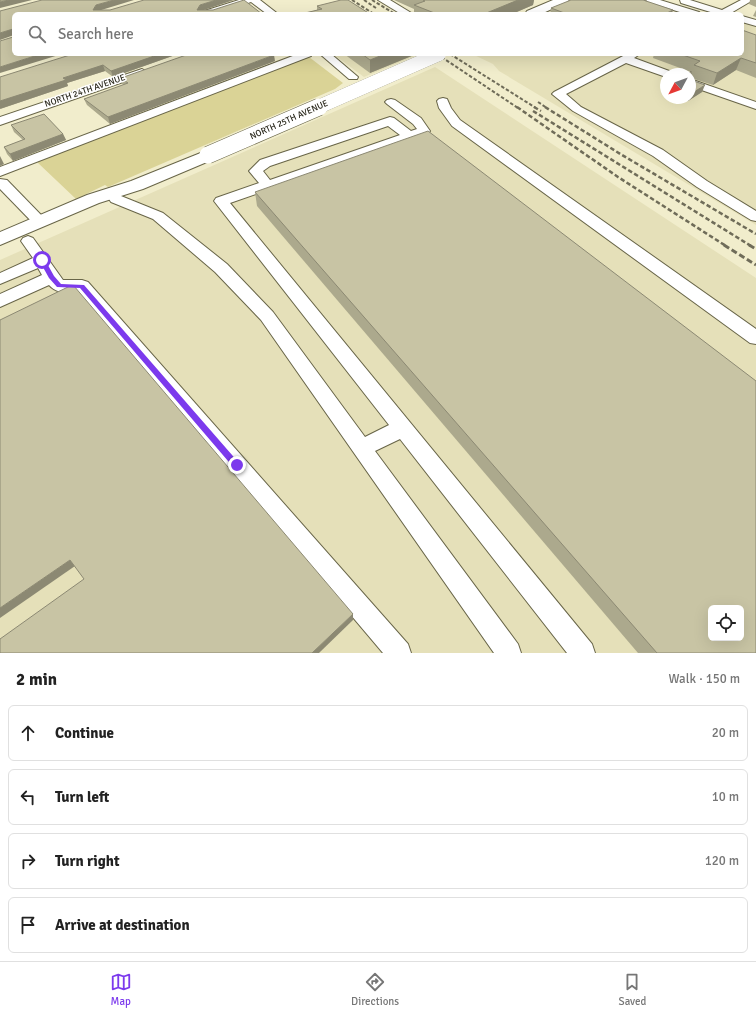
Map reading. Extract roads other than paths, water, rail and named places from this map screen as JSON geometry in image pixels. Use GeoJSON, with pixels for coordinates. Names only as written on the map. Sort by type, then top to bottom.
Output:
{"type":"FeatureCollection","features":[{"type":"Feature","properties":{"kind":"main road"},"geometry":{"type":"LineString","coordinates":[[536,12],[563,0]]}},
{"type":"Feature","properties":{"kind":"main road","name":"NORTH 25TH AVENUE"},"geometry":{"type":"LineString","coordinates":[[0,254],[102,207],[138,186],[434,56]]}},
{"type":"Feature","properties":{"kind":"main road","name":"NORTH 25TH AVENUE"},"geometry":{"type":"LineString","coordinates":[[0,239],[93,199],[138,186]]}},
{"type":"Feature","properties":{"kind":"street"},"geometry":{"type":"LineString","coordinates":[[210,12],[248,0]]}},
{"type":"Feature","properties":{"kind":"street"},"geometry":{"type":"LineString","coordinates":[[254,0],[270,12]]}},
{"type":"Feature","properties":{"kind":"street"},"geometry":{"type":"LineString","coordinates":[[383,0],[404,12]]}},
{"type":"Feature","properties":{"kind":"street"},"geometry":{"type":"LineString","coordinates":[[651,0],[690,12]]}},
{"type":"Feature","properties":{"kind":"street"},"geometry":{"type":"LineString","coordinates":[[722,12],[748,0]]}},
{"type":"Feature","properties":{"kind":"street"},"geometry":{"type":"LineString","coordinates":[[674,7],[684,1],[717,12]]}},
{"type":"Feature","properties":{"kind":"street"},"geometry":{"type":"LineString","coordinates":[[744,20],[756,23]]}},
{"type":"Feature","properties":{"kind":"street"},"geometry":{"type":"LineString","coordinates":[[40,222],[1,177],[302,56]]}},
{"type":"Feature","properties":{"kind":"street"},"geometry":{"type":"LineString","coordinates":[[327,56],[353,77]]}},
{"type":"Feature","properties":{"kind":"street"},"geometry":{"type":"LineString","coordinates":[[660,70],[630,56],[558,94],[578,109],[658,153],[702,184],[756,217]]}},
{"type":"Feature","properties":{"kind":"street","name":"NORTH 24TH AVENUE"},"geometry":{"type":"LineString","coordinates":[[0,121],[156,67]]}},
{"type":"Feature","properties":{"kind":"street"},"geometry":{"type":"LineString","coordinates":[[696,84],[756,106]]}},
{"type":"Feature","properties":{"kind":"street"},"geometry":{"type":"LineString","coordinates":[[443,101],[445,108],[456,123],[756,338]]}},
{"type":"Feature","properties":{"kind":"street"},"geometry":{"type":"LineString","coordinates":[[391,102],[417,121],[424,131],[221,201],[582,653]]}},
{"type":"Feature","properties":{"kind":"street"},"geometry":{"type":"LineString","coordinates":[[116,199],[158,216],[221,268],[267,316],[509,653]]}},
{"type":"Feature","properties":{"kind":"street"},"geometry":{"type":"LineString","coordinates":[[28,242],[42,260],[51,277],[59,286],[82,286],[399,653]]}},
{"type":"Feature","properties":{"kind":"street"},"geometry":{"type":"LineString","coordinates":[[0,279],[42,260]]}},
{"type":"Feature","properties":{"kind":"street"},"geometry":{"type":"LineString","coordinates":[[0,301],[51,277]]}},
{"type":"Feature","properties":{"kind":"street"},"geometry":{"type":"LineString","coordinates":[[362,448],[403,428]]}},
{"type":"Feature","properties":{"kind":"railway"},"geometry":{"type":"LineString","coordinates":[[352,0],[371,12]]}},
{"type":"Feature","properties":{"kind":"railway"},"geometry":{"type":"LineString","coordinates":[[364,0],[376,8]]}},
{"type":"Feature","properties":{"kind":"railway"},"geometry":{"type":"LineString","coordinates":[[372,0],[392,12]]}},
{"type":"Feature","properties":{"kind":"railway"},"geometry":{"type":"LineString","coordinates":[[440,56],[518,108]]}},
{"type":"Feature","properties":{"kind":"railway"},"geometry":{"type":"LineString","coordinates":[[453,56],[536,108]]}},
{"type":"Feature","properties":{"kind":"railway"},"geometry":{"type":"LineString","coordinates":[[538,102],[547,108]]}},
{"type":"Feature","properties":{"kind":"railway"},"geometry":{"type":"LineString","coordinates":[[517,107],[618,177],[726,246]]}},
{"type":"Feature","properties":{"kind":"railway"},"geometry":{"type":"LineString","coordinates":[[534,107],[541,111]]}},
{"type":"Feature","properties":{"kind":"railway"},"geometry":{"type":"LineString","coordinates":[[545,107],[622,155],[756,234]]}},
{"type":"Feature","properties":{"kind":"railway"},"geometry":{"type":"LineString","coordinates":[[533,111],[751,246]]}},
{"type":"Feature","properties":{"kind":"railway"},"geometry":{"type":"LineString","coordinates":[[724,245],[756,265]]}},
{"type":"Feature","properties":{"kind":"railway"},"geometry":{"type":"LineString","coordinates":[[749,245],[756,249]]}}]}
